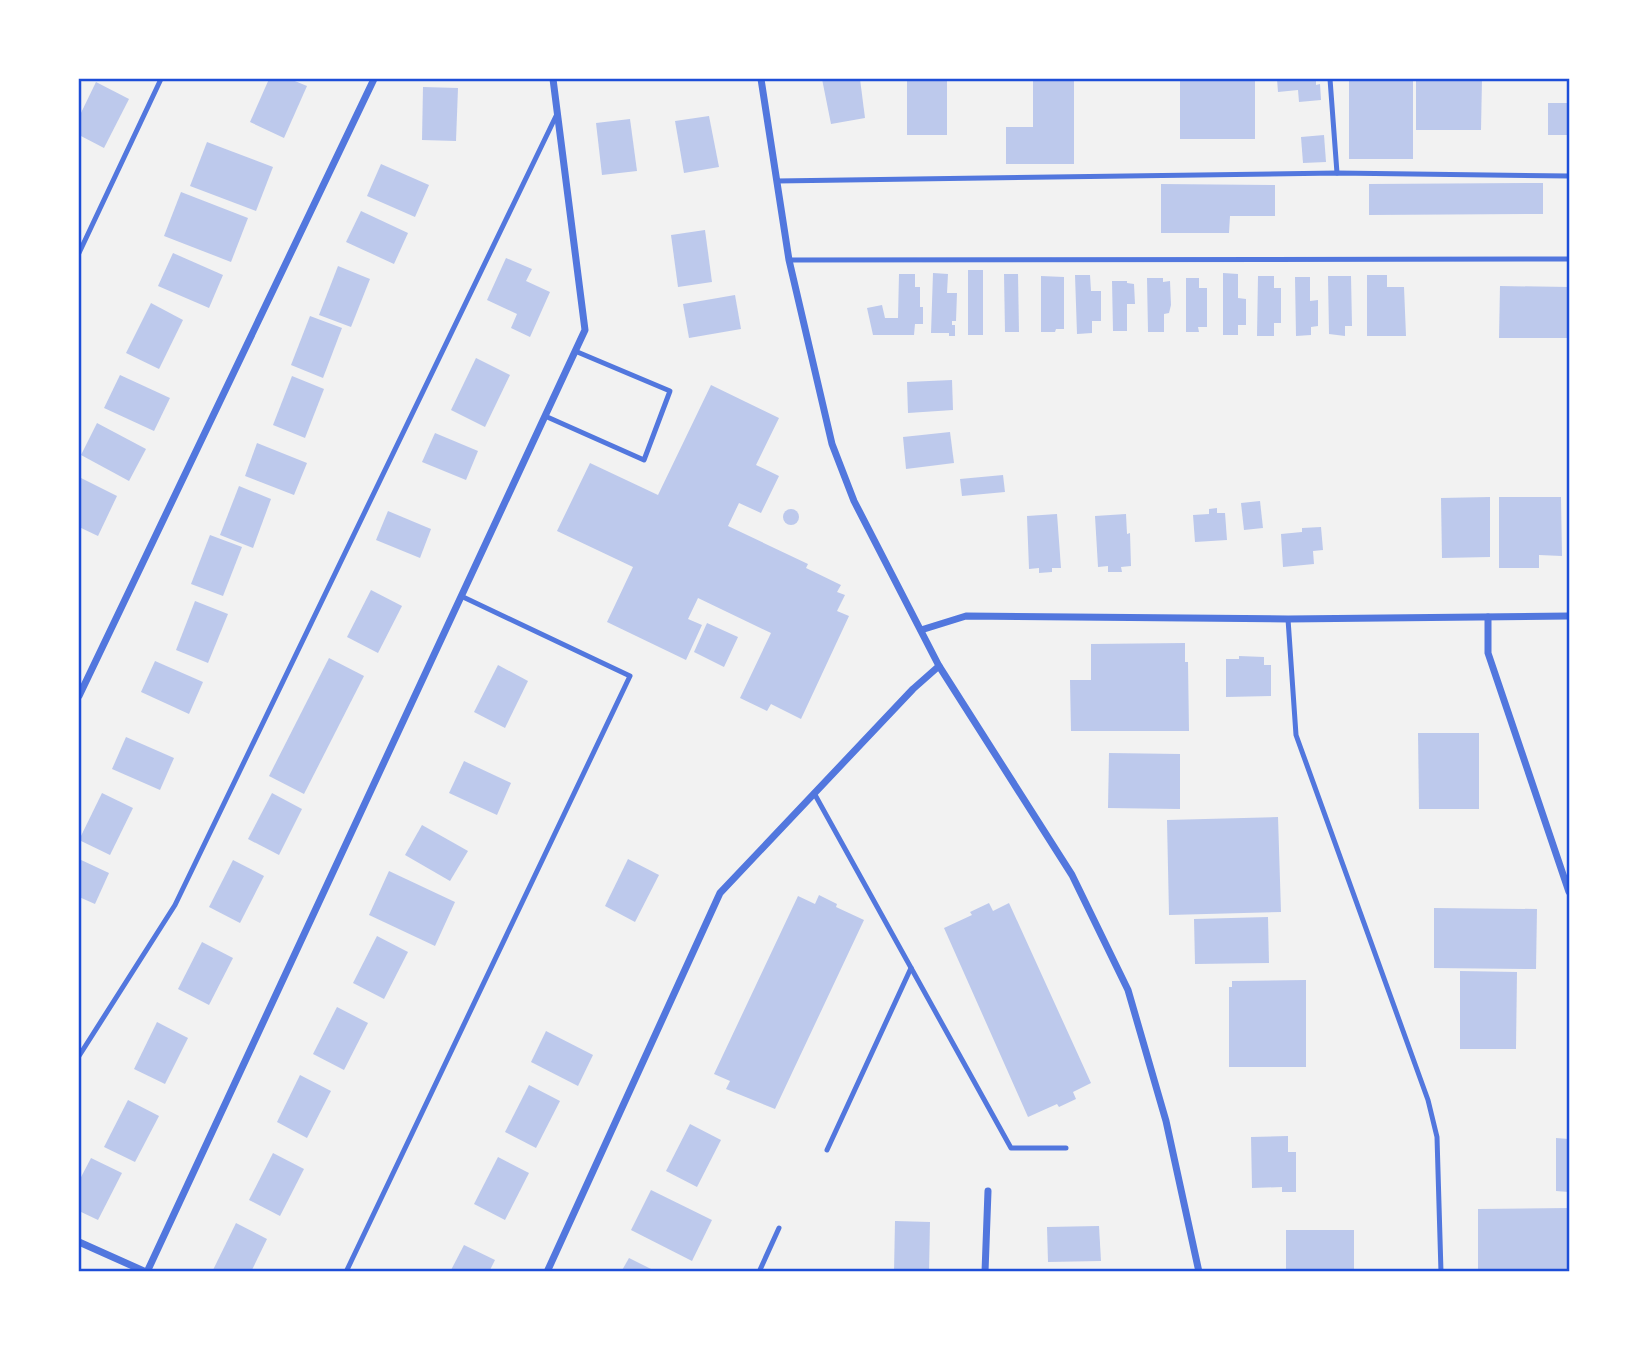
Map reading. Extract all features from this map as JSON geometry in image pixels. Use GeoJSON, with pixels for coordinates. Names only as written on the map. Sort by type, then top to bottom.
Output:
{"type":"FeatureCollection","features":[{"type":"Feature","properties":{"kind":"street"},"geometry":{"type":"LineString","coordinates":[[79,696],[374,79]]}},
{"type":"Feature","properties":{"kind":"street"},"geometry":{"type":"LineString","coordinates":[[79,1242],[146,1272],[585,330],[553,79]]}},
{"type":"Feature","properties":{"kind":"street"},"geometry":{"type":"LineString","coordinates":[[761,79],[789,260],[832,444],[854,501],[939,666],[1072,875],[1128,990],[1166,1121],[1199,1272]]}},
{"type":"Feature","properties":{"kind":"street"},"geometry":{"type":"LineString","coordinates":[[921,630],[966,616],[1288,619],[1569,616]]}},
{"type":"Feature","properties":{"kind":"street"},"geometry":{"type":"LineString","coordinates":[[1488,617],[1488,653],[1569,892]]}},
{"type":"Feature","properties":{"kind":"street"},"geometry":{"type":"LineString","coordinates":[[547,1272],[720,893],[913,688],[939,666]]}},
{"type":"Feature","properties":{"kind":"street"},"geometry":{"type":"LineString","coordinates":[[985,1272],[988,1191]]}},
{"type":"Feature","properties":{"kind":"lane"},"geometry":{"type":"LineString","coordinates":[[79,253],[161,79]]}},
{"type":"Feature","properties":{"kind":"lane"},"geometry":{"type":"LineString","coordinates":[[1330,79],[1337,173]]}},
{"type":"Feature","properties":{"kind":"lane"},"geometry":{"type":"LineString","coordinates":[[79,1056],[176,905],[558,111]]}},
{"type":"Feature","properties":{"kind":"lane"},"geometry":{"type":"LineString","coordinates":[[777,181],[1337,173],[1569,176]]}},
{"type":"Feature","properties":{"kind":"lane"},"geometry":{"type":"LineString","coordinates":[[789,260],[1569,259]]}},
{"type":"Feature","properties":{"kind":"lane"},"geometry":{"type":"LineString","coordinates":[[545,416],[643,460],[670,391],[576,351]]}},
{"type":"Feature","properties":{"kind":"lane"},"geometry":{"type":"LineString","coordinates":[[346,1272],[630,676],[461,596]]}},
{"type":"Feature","properties":{"kind":"lane"},"geometry":{"type":"LineString","coordinates":[[1288,619],[1296,735],[1429,1100],[1437,1137],[1441,1272]]}},
{"type":"Feature","properties":{"kind":"lane"},"geometry":{"type":"LineString","coordinates":[[814,793],[1011,1148],[1066,1148]]}},
{"type":"Feature","properties":{"kind":"lane"},"geometry":{"type":"LineString","coordinates":[[827,1150],[911,968]]}},
{"type":"Feature","properties":{"kind":"lane"},"geometry":{"type":"LineString","coordinates":[[759,1272],[779,1228]]}},
{"type":"Feature","properties":{"kind":"building"},"geometry":{"type":"Polygon","coordinates":[[[269,79],[290,79],[307,86],[284,138],[250,122],[269,79]]]}},
{"type":"Feature","properties":{"kind":"building"},"geometry":{"type":"Polygon","coordinates":[[[822,79],[860,79],[865,118],[831,124],[822,79]]]}},
{"type":"Feature","properties":{"kind":"building"},"geometry":{"type":"Polygon","coordinates":[[[907,79],[947,79],[947,135],[907,135],[907,79]]]}},
{"type":"Feature","properties":{"kind":"building"},"geometry":{"type":"Polygon","coordinates":[[[1033,79],[1074,79],[1074,164],[1006,164],[1006,127],[1033,127],[1033,79]]]}},
{"type":"Feature","properties":{"kind":"building"},"geometry":{"type":"Polygon","coordinates":[[[1180,79],[1255,79],[1255,139],[1180,139],[1180,79]]]}},
{"type":"Feature","properties":{"kind":"building"},"geometry":{"type":"Polygon","coordinates":[[[1277,79],[1316,79],[1316,85],[1320,84],[1321,100],[1299,102],[1298,90],[1278,92],[1277,79]]]}},
{"type":"Feature","properties":{"kind":"building"},"geometry":{"type":"Polygon","coordinates":[[[1349,79],[1413,79],[1413,159],[1349,159],[1349,79]]]}},
{"type":"Feature","properties":{"kind":"building"},"geometry":{"type":"Polygon","coordinates":[[[1416,79],[1482,79],[1481,130],[1416,130],[1416,79]]]}},
{"type":"Feature","properties":{"kind":"building"},"geometry":{"type":"Polygon","coordinates":[[[96,82],[129,99],[104,148],[79,135],[79,117],[96,82]]]}},
{"type":"Feature","properties":{"kind":"building"},"geometry":{"type":"Polygon","coordinates":[[[423,87],[458,88],[456,141],[422,140],[423,87]]]}},
{"type":"Feature","properties":{"kind":"building"},"geometry":{"type":"Polygon","coordinates":[[[1548,103],[1569,103],[1569,135],[1548,135],[1548,103]]]}},
{"type":"Feature","properties":{"kind":"building"},"geometry":{"type":"Polygon","coordinates":[[[709,116],[719,167],[684,173],[675,121],[709,116]]]}},
{"type":"Feature","properties":{"kind":"building"},"geometry":{"type":"Polygon","coordinates":[[[630,119],[637,171],[602,175],[596,123],[630,119]]]}},
{"type":"Feature","properties":{"kind":"building"},"geometry":{"type":"Polygon","coordinates":[[[1324,135],[1326,162],[1303,163],[1301,137],[1324,135]]]}},
{"type":"Feature","properties":{"kind":"building"},"geometry":{"type":"Polygon","coordinates":[[[207,142],[273,167],[256,211],[190,186],[207,142]]]}},
{"type":"Feature","properties":{"kind":"building"},"geometry":{"type":"Polygon","coordinates":[[[381,164],[429,185],[415,217],[367,196],[381,164]]]}},
{"type":"Feature","properties":{"kind":"building"},"geometry":{"type":"Polygon","coordinates":[[[1543,183],[1543,214],[1369,215],[1369,184],[1543,183]]]}},
{"type":"Feature","properties":{"kind":"building"},"geometry":{"type":"Polygon","coordinates":[[[1161,184],[1275,185],[1275,216],[1230,216],[1229,233],[1161,233],[1161,184]]]}},
{"type":"Feature","properties":{"kind":"building"},"geometry":{"type":"Polygon","coordinates":[[[181,192],[248,218],[231,262],[164,236],[181,192]]]}},
{"type":"Feature","properties":{"kind":"building"},"geometry":{"type":"Polygon","coordinates":[[[361,211],[408,233],[394,264],[346,242],[361,211]]]}},
{"type":"Feature","properties":{"kind":"building"},"geometry":{"type":"Polygon","coordinates":[[[705,230],[712,282],[678,287],[671,235],[705,230]]]}},
{"type":"Feature","properties":{"kind":"building"},"geometry":{"type":"Polygon","coordinates":[[[173,253],[223,275],[209,308],[158,286],[173,253]]]}},
{"type":"Feature","properties":{"kind":"building"},"geometry":{"type":"Polygon","coordinates":[[[506,258],[532,269],[526,281],[550,292],[530,337],[511,328],[517,314],[487,300],[506,258]]]}},
{"type":"Feature","properties":{"kind":"building"},"geometry":{"type":"Polygon","coordinates":[[[338,266],[370,279],[351,327],[319,315],[338,266]]]}},
{"type":"Feature","properties":{"kind":"building"},"geometry":{"type":"Polygon","coordinates":[[[968,270],[983,270],[983,335],[968,335],[968,270]]]}},
{"type":"Feature","properties":{"kind":"building"},"geometry":{"type":"Polygon","coordinates":[[[933,273],[948,274],[947,293],[957,293],[956,321],[952,321],[952,325],[955,325],[955,336],[949,336],[949,333],[931,333],[933,273]]]}},
{"type":"Feature","properties":{"kind":"building"},"geometry":{"type":"Polygon","coordinates":[[[1223,273],[1238,274],[1238,298],[1246,299],[1246,325],[1238,325],[1238,335],[1223,335],[1223,273]]]}},
{"type":"Feature","properties":{"kind":"building"},"geometry":{"type":"Polygon","coordinates":[[[899,274],[915,274],[915,287],[920,287],[923,324],[915,324],[914,335],[873,335],[867,308],[882,305],[885,318],[898,318],[899,274]]]}},
{"type":"Feature","properties":{"kind":"building"},"geometry":{"type":"Polygon","coordinates":[[[1004,274],[1018,274],[1019,332],[1005,332],[1004,274]]]}},
{"type":"Feature","properties":{"kind":"building"},"geometry":{"type":"Polygon","coordinates":[[[1075,275],[1090,275],[1091,291],[1101,291],[1101,321],[1092,321],[1092,333],[1077,334],[1075,275]]]}},
{"type":"Feature","properties":{"kind":"building"},"geometry":{"type":"Polygon","coordinates":[[[1367,275],[1387,275],[1387,287],[1404,287],[1406,336],[1367,336],[1367,275]]]}},
{"type":"Feature","properties":{"kind":"building"},"geometry":{"type":"Polygon","coordinates":[[[1041,276],[1064,277],[1064,329],[1041,332],[1041,276]]]}},
{"type":"Feature","properties":{"kind":"building"},"geometry":{"type":"Polygon","coordinates":[[[1258,276],[1274,276],[1274,288],[1281,288],[1281,323],[1274,323],[1274,336],[1257,336],[1258,276]]]}},
{"type":"Feature","properties":{"kind":"building"},"geometry":{"type":"Polygon","coordinates":[[[1328,276],[1351,276],[1352,326],[1345,326],[1345,336],[1329,334],[1328,276]]]}},
{"type":"Feature","properties":{"kind":"building"},"geometry":{"type":"Polygon","coordinates":[[[1295,277],[1310,277],[1310,301],[1318,300],[1318,326],[1311,327],[1311,335],[1296,336],[1295,277]]]}},
{"type":"Feature","properties":{"kind":"building"},"geometry":{"type":"Polygon","coordinates":[[[1147,278],[1170,281],[1171,305],[1169,313],[1164,314],[1164,332],[1148,332],[1147,278]]]}},
{"type":"Feature","properties":{"kind":"building"},"geometry":{"type":"Polygon","coordinates":[[[1186,278],[1199,278],[1199,288],[1207,288],[1207,327],[1198,327],[1199,332],[1186,332],[1186,278]]]}},
{"type":"Feature","properties":{"kind":"building"},"geometry":{"type":"Polygon","coordinates":[[[1112,281],[1134,284],[1135,304],[1127,304],[1127,331],[1113,331],[1112,281]]]}},
{"type":"Feature","properties":{"kind":"building"},"geometry":{"type":"Polygon","coordinates":[[[1500,286],[1569,287],[1569,338],[1499,338],[1500,286]]]}},
{"type":"Feature","properties":{"kind":"building"},"geometry":{"type":"Polygon","coordinates":[[[735,295],[741,329],[689,338],[683,304],[735,295]]]}},
{"type":"Feature","properties":{"kind":"building"},"geometry":{"type":"Polygon","coordinates":[[[151,303],[183,320],[159,369],[126,353],[151,303]]]}},
{"type":"Feature","properties":{"kind":"building"},"geometry":{"type":"Polygon","coordinates":[[[310,316],[342,328],[323,378],[291,365],[310,316]]]}},
{"type":"Feature","properties":{"kind":"building"},"geometry":{"type":"Polygon","coordinates":[[[476,358],[510,375],[485,427],[451,410],[476,358]]]}},
{"type":"Feature","properties":{"kind":"building"},"geometry":{"type":"Polygon","coordinates":[[[120,375],[170,398],[154,431],[104,408],[120,375]]]}},
{"type":"Feature","properties":{"kind":"building"},"geometry":{"type":"Polygon","coordinates":[[[292,376],[324,389],[305,438],[273,425],[292,376]]]}},
{"type":"Feature","properties":{"kind":"building"},"geometry":{"type":"Polygon","coordinates":[[[952,380],[953,410],[908,413],[907,382],[952,380]]]}},
{"type":"Feature","properties":{"kind":"building"},"geometry":{"type":"Polygon","coordinates":[[[711,385],[779,418],[756,465],[779,476],[761,513],[739,503],[728,526],[808,564],[806,568],[841,585],[837,592],[845,595],[837,611],[849,616],[801,719],[771,704],[767,711],[740,698],[771,633],[698,598],[688,619],[702,625],[686,660],[607,622],[633,567],[557,531],[590,463],[658,495],[711,385]]]}},
{"type":"Feature","properties":{"kind":"building"},"geometry":{"type":"Polygon","coordinates":[[[97,423],[146,449],[129,481],[81,455],[97,423]]]}},
{"type":"Feature","properties":{"kind":"building"},"geometry":{"type":"Polygon","coordinates":[[[950,432],[954,463],[906,469],[903,437],[950,432]]]}},
{"type":"Feature","properties":{"kind":"building"},"geometry":{"type":"Polygon","coordinates":[[[435,433],[478,451],[466,480],[422,462],[435,433]]]}},
{"type":"Feature","properties":{"kind":"building"},"geometry":{"type":"Polygon","coordinates":[[[257,443],[307,463],[294,495],[245,476],[257,443]]]}},
{"type":"Feature","properties":{"kind":"building"},"geometry":{"type":"Polygon","coordinates":[[[1003,475],[1005,492],[962,496],[960,479],[1003,475]]]}},
{"type":"Feature","properties":{"kind":"building"},"geometry":{"type":"Polygon","coordinates":[[[79,477],[117,496],[98,536],[79,527],[79,477]]]}},
{"type":"Feature","properties":{"kind":"building"},"geometry":{"type":"Polygon","coordinates":[[[239,486],[271,499],[253,548],[220,535],[239,486]]]}},
{"type":"Feature","properties":{"kind":"building"},"geometry":{"type":"Polygon","coordinates":[[[1490,497],[1490,557],[1442,558],[1441,498],[1490,497]]]}},
{"type":"Feature","properties":{"kind":"building"},"geometry":{"type":"Polygon","coordinates":[[[1499,497],[1561,497],[1562,556],[1539,555],[1539,568],[1499,568],[1499,497]]]}},
{"type":"Feature","properties":{"kind":"building"},"geometry":{"type":"Polygon","coordinates":[[[1260,501],[1263,528],[1244,530],[1241,503],[1260,501]]]}},
{"type":"Feature","properties":{"kind":"building"},"geometry":{"type":"Polygon","coordinates":[[[1217,508],[1217,513],[1225,513],[1227,540],[1195,542],[1193,515],[1209,514],[1209,509],[1217,508]]]}},
{"type":"Feature","properties":{"kind":"building"},"geometry":{"type":"Polygon","coordinates":[[[788,509],[794,509],[799,517],[797,523],[788,525],[783,520],[783,514],[788,509]]]}},
{"type":"Feature","properties":{"kind":"building"},"geometry":{"type":"Polygon","coordinates":[[[388,511],[431,529],[420,558],[376,540],[388,511]]]}},
{"type":"Feature","properties":{"kind":"building"},"geometry":{"type":"Polygon","coordinates":[[[1057,514],[1061,568],[1039,573],[1039,568],[1029,569],[1027,516],[1057,514]]]}},
{"type":"Feature","properties":{"kind":"building"},"geometry":{"type":"Polygon","coordinates":[[[1126,514],[1127,534],[1130,533],[1131,566],[1121,567],[1122,572],[1108,572],[1108,566],[1098,567],[1095,516],[1126,514]]]}},
{"type":"Feature","properties":{"kind":"building"},"geometry":{"type":"Polygon","coordinates":[[[1321,527],[1323,550],[1313,551],[1314,564],[1283,567],[1281,534],[1302,532],[1302,528],[1321,527]]]}},
{"type":"Feature","properties":{"kind":"building"},"geometry":{"type":"Polygon","coordinates":[[[210,535],[242,547],[223,596],[191,584],[210,535]]]}},
{"type":"Feature","properties":{"kind":"building"},"geometry":{"type":"Polygon","coordinates":[[[371,590],[402,606],[378,653],[347,637],[371,590]]]}},
{"type":"Feature","properties":{"kind":"building"},"geometry":{"type":"Polygon","coordinates":[[[195,601],[228,614],[208,663],[176,650],[195,601]]]}},
{"type":"Feature","properties":{"kind":"building"},"geometry":{"type":"Polygon","coordinates":[[[707,623],[738,637],[724,667],[694,652],[707,623]]]}},
{"type":"Feature","properties":{"kind":"building"},"geometry":{"type":"Polygon","coordinates":[[[1185,643],[1185,662],[1188,662],[1189,731],[1071,731],[1070,680],[1091,680],[1091,644],[1185,643]]]}},
{"type":"Feature","properties":{"kind":"building"},"geometry":{"type":"Polygon","coordinates":[[[1239,656],[1264,657],[1264,665],[1271,665],[1271,696],[1226,697],[1226,659],[1239,659],[1239,656]]]}},
{"type":"Feature","properties":{"kind":"building"},"geometry":{"type":"Polygon","coordinates":[[[329,658],[364,676],[304,794],[269,776],[329,658]]]}},
{"type":"Feature","properties":{"kind":"building"},"geometry":{"type":"Polygon","coordinates":[[[155,661],[203,682],[189,714],[141,692],[155,661]]]}},
{"type":"Feature","properties":{"kind":"building"},"geometry":{"type":"Polygon","coordinates":[[[498,665],[528,681],[505,728],[474,712],[498,665]]]}},
{"type":"Feature","properties":{"kind":"building"},"geometry":{"type":"Polygon","coordinates":[[[1418,733],[1479,733],[1479,809],[1419,809],[1418,733]]]}},
{"type":"Feature","properties":{"kind":"building"},"geometry":{"type":"Polygon","coordinates":[[[126,737],[174,758],[160,790],[112,769],[126,737]]]}},
{"type":"Feature","properties":{"kind":"building"},"geometry":{"type":"Polygon","coordinates":[[[1109,753],[1180,754],[1180,809],[1108,808],[1109,753]]]}},
{"type":"Feature","properties":{"kind":"building"},"geometry":{"type":"Polygon","coordinates":[[[464,761],[511,783],[497,815],[449,793],[464,761]]]}},
{"type":"Feature","properties":{"kind":"building"},"geometry":{"type":"Polygon","coordinates":[[[102,793],[133,808],[110,855],[79,840],[102,793]]]}},
{"type":"Feature","properties":{"kind":"building"},"geometry":{"type":"Polygon","coordinates":[[[272,793],[302,809],[279,855],[248,839],[272,793]]]}},
{"type":"Feature","properties":{"kind":"building"},"geometry":{"type":"Polygon","coordinates":[[[1278,817],[1281,912],[1169,915],[1167,820],[1278,817]]]}},
{"type":"Feature","properties":{"kind":"building"},"geometry":{"type":"Polygon","coordinates":[[[422,825],[468,851],[450,881],[405,855],[422,825]]]}},
{"type":"Feature","properties":{"kind":"building"},"geometry":{"type":"Polygon","coordinates":[[[79,859],[109,873],[95,904],[79,897],[79,859]]]}},
{"type":"Feature","properties":{"kind":"building"},"geometry":{"type":"Polygon","coordinates":[[[628,859],[659,875],[635,922],[605,906],[628,859]]]}},
{"type":"Feature","properties":{"kind":"building"},"geometry":{"type":"Polygon","coordinates":[[[233,860],[264,876],[240,923],[209,907],[233,860]]]}},
{"type":"Feature","properties":{"kind":"building"},"geometry":{"type":"Polygon","coordinates":[[[389,871],[455,902],[435,946],[369,915],[389,871]]]}},
{"type":"Feature","properties":{"kind":"building"},"geometry":{"type":"Polygon","coordinates":[[[819,895],[837,904],[836,907],[864,920],[775,1109],[726,1089],[730,1081],[714,1074],[798,896],[815,904],[819,895]]]}},
{"type":"Feature","properties":{"kind":"building"},"geometry":{"type":"Polygon","coordinates":[[[989,903],[993,911],[1009,903],[1091,1083],[1073,1092],[1076,1099],[1028,1117],[944,928],[972,915],[970,912],[989,903]]]}},
{"type":"Feature","properties":{"kind":"building"},"geometry":{"type":"Polygon","coordinates":[[[1434,908],[1537,909],[1536,969],[1434,968],[1434,908]]]}},
{"type":"Feature","properties":{"kind":"building"},"geometry":{"type":"Polygon","coordinates":[[[1268,917],[1269,963],[1195,964],[1194,919],[1268,917]]]}},
{"type":"Feature","properties":{"kind":"building"},"geometry":{"type":"Polygon","coordinates":[[[377,936],[408,952],[384,999],[353,983],[377,936]]]}},
{"type":"Feature","properties":{"kind":"building"},"geometry":{"type":"Polygon","coordinates":[[[202,942],[233,958],[209,1005],[178,989],[202,942]]]}},
{"type":"Feature","properties":{"kind":"building"},"geometry":{"type":"Polygon","coordinates":[[[1460,971],[1517,972],[1516,1049],[1460,1049],[1460,971]]]}},
{"type":"Feature","properties":{"kind":"building"},"geometry":{"type":"Polygon","coordinates":[[[1306,980],[1306,1067],[1229,1067],[1229,987],[1232,987],[1232,981],[1306,980]]]}},
{"type":"Feature","properties":{"kind":"building"},"geometry":{"type":"Polygon","coordinates":[[[337,1007],[368,1023],[344,1070],[313,1054],[337,1007]]]}},
{"type":"Feature","properties":{"kind":"building"},"geometry":{"type":"Polygon","coordinates":[[[157,1022],[188,1038],[165,1084],[134,1069],[157,1022]]]}},
{"type":"Feature","properties":{"kind":"building"},"geometry":{"type":"Polygon","coordinates":[[[546,1031],[593,1055],[578,1086],[531,1062],[546,1031]]]}},
{"type":"Feature","properties":{"kind":"building"},"geometry":{"type":"Polygon","coordinates":[[[300,1075],[331,1091],[307,1138],[277,1122],[300,1075]]]}},
{"type":"Feature","properties":{"kind":"building"},"geometry":{"type":"Polygon","coordinates":[[[529,1085],[560,1101],[536,1148],[505,1132],[529,1085]]]}},
{"type":"Feature","properties":{"kind":"building"},"geometry":{"type":"Polygon","coordinates":[[[128,1100],[159,1116],[135,1162],[104,1147],[128,1100]]]}},
{"type":"Feature","properties":{"kind":"building"},"geometry":{"type":"Polygon","coordinates":[[[690,1124],[721,1140],[697,1187],[666,1171],[690,1124]]]}},
{"type":"Feature","properties":{"kind":"building"},"geometry":{"type":"Polygon","coordinates":[[[1288,1136],[1288,1152],[1296,1152],[1296,1192],[1282,1192],[1282,1187],[1252,1188],[1251,1137],[1288,1136]]]}},
{"type":"Feature","properties":{"kind":"building"},"geometry":{"type":"Polygon","coordinates":[[[1556,1138],[1569,1139],[1569,1192],[1556,1191],[1556,1138]]]}},
{"type":"Feature","properties":{"kind":"building"},"geometry":{"type":"Polygon","coordinates":[[[273,1153],[304,1169],[280,1216],[249,1200],[273,1153]]]}},
{"type":"Feature","properties":{"kind":"building"},"geometry":{"type":"Polygon","coordinates":[[[498,1157],[529,1173],[505,1220],[474,1204],[498,1157]]]}},
{"type":"Feature","properties":{"kind":"building"},"geometry":{"type":"Polygon","coordinates":[[[91,1158],[122,1173],[98,1220],[79,1211],[79,1181],[91,1158]]]}},
{"type":"Feature","properties":{"kind":"building"},"geometry":{"type":"Polygon","coordinates":[[[651,1190],[712,1220],[692,1261],[631,1230],[651,1190]]]}},
{"type":"Feature","properties":{"kind":"building"},"geometry":{"type":"Polygon","coordinates":[[[1569,1208],[1569,1272],[1478,1272],[1478,1209],[1569,1208]]]}},
{"type":"Feature","properties":{"kind":"building"},"geometry":{"type":"Polygon","coordinates":[[[895,1221],[930,1222],[929,1272],[894,1272],[895,1221]]]}},
{"type":"Feature","properties":{"kind":"building"},"geometry":{"type":"Polygon","coordinates":[[[236,1223],[267,1239],[251,1272],[216,1272],[213,1270],[236,1223]]]}},
{"type":"Feature","properties":{"kind":"building"},"geometry":{"type":"Polygon","coordinates":[[[1099,1226],[1101,1261],[1048,1262],[1047,1227],[1099,1226]]]}},
{"type":"Feature","properties":{"kind":"building"},"geometry":{"type":"Polygon","coordinates":[[[1286,1230],[1354,1230],[1354,1272],[1286,1272],[1286,1230]]]}},
{"type":"Feature","properties":{"kind":"building"},"geometry":{"type":"Polygon","coordinates":[[[464,1245],[495,1260],[489,1272],[450,1272],[464,1245]]]}},
{"type":"Feature","properties":{"kind":"building"},"geometry":{"type":"Polygon","coordinates":[[[629,1258],[657,1272],[621,1272],[629,1258]]]}}]}
